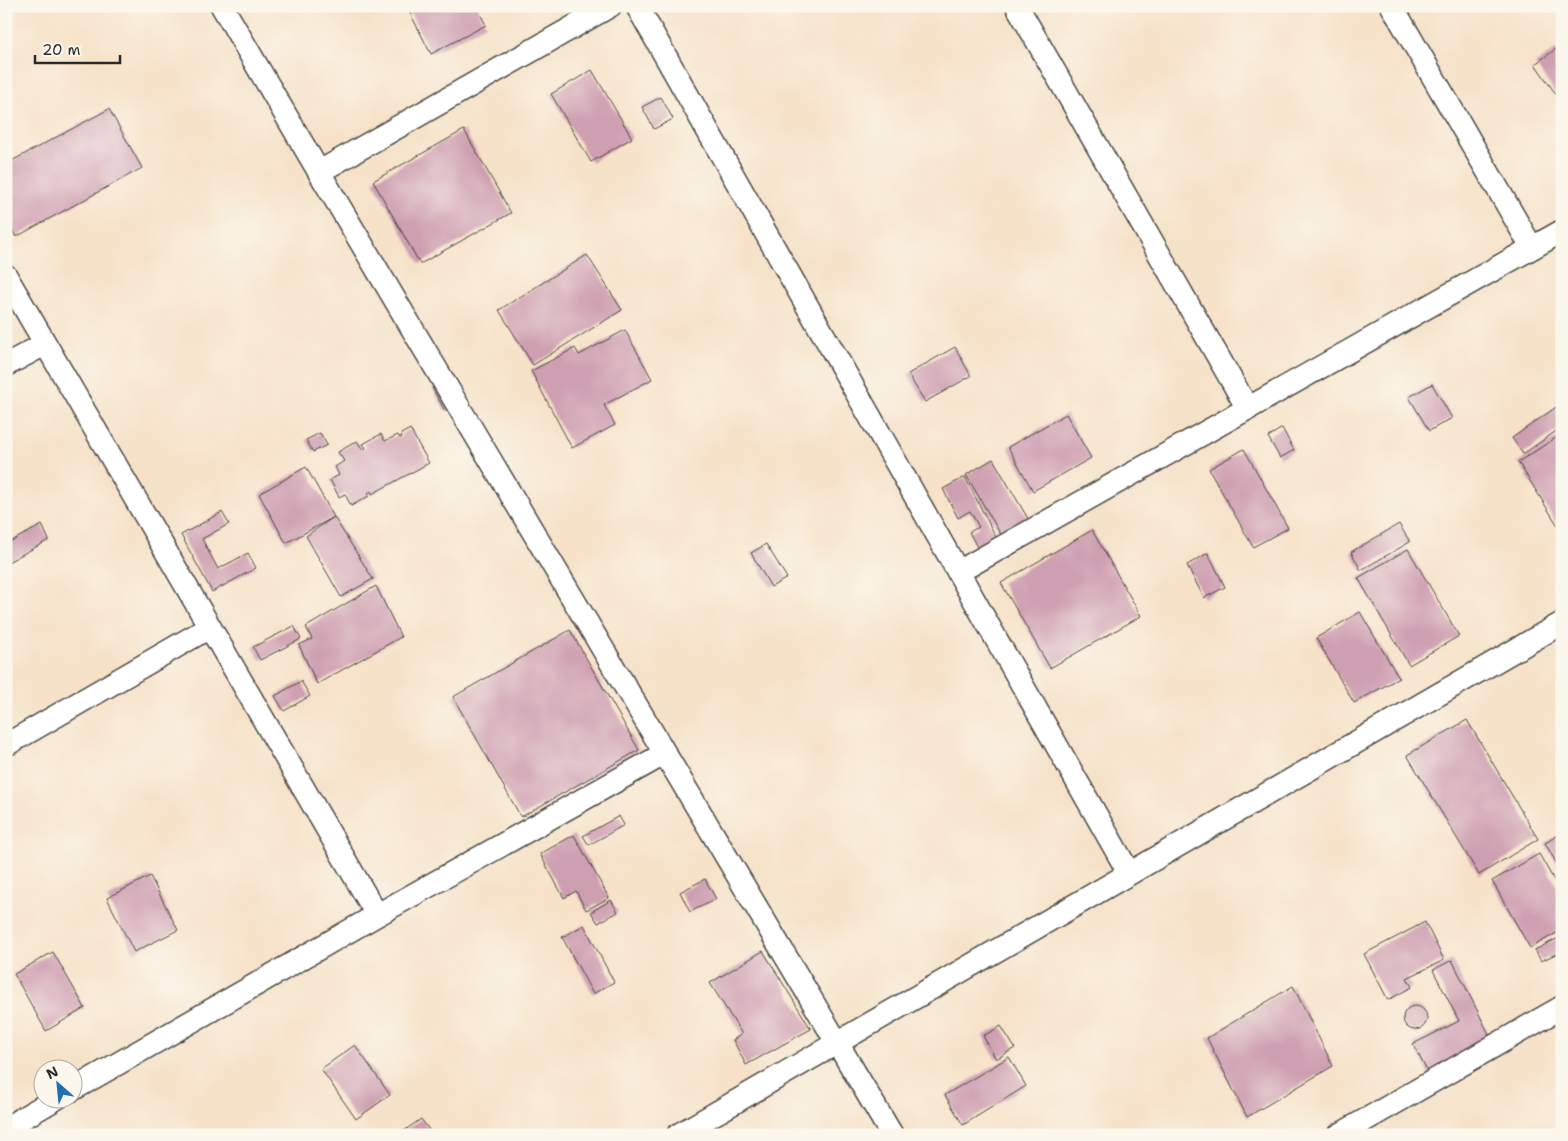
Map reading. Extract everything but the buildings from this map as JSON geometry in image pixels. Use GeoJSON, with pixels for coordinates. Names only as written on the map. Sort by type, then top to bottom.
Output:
{"type":"FeatureCollection","features":[{"type":"Feature","properties":{"kind":"street"},"geometry":{"type":"LineString","coordinates":[[222,6],[664,754],[892,1135]]}},
{"type":"Feature","properties":{"kind":"street"},"geometry":{"type":"LineString","coordinates":[[319,172],[610,6]]}},
{"type":"Feature","properties":{"kind":"street"},"geometry":{"type":"LineString","coordinates":[[637,6],[1129,873]]}},
{"type":"Feature","properties":{"kind":"street"},"geometry":{"type":"LineString","coordinates":[[1017,6],[1248,409]]}},
{"type":"Feature","properties":{"kind":"street"},"geometry":{"type":"LineString","coordinates":[[1392,6],[1532,248]]}},
{"type":"Feature","properties":{"kind":"street"},"geometry":{"type":"LineString","coordinates":[[958,572],[1562,231]]}},
{"type":"Feature","properties":{"kind":"street"},"geometry":{"type":"LineString","coordinates":[[6,276],[377,915]]}},
{"type":"Feature","properties":{"kind":"street"},"geometry":{"type":"LineString","coordinates":[[6,365],[45,344]]}},
{"type":"Feature","properties":{"kind":"street"},"geometry":{"type":"LineString","coordinates":[[678,1135],[1562,623]]}},
{"type":"Feature","properties":{"kind":"street"},"geometry":{"type":"LineString","coordinates":[[6,745],[210,627]]}},
{"type":"Feature","properties":{"kind":"street"},"geometry":{"type":"LineString","coordinates":[[82,1084],[377,915],[664,754]]}},
{"type":"Feature","properties":{"kind":"street"},"geometry":{"type":"LineString","coordinates":[[1339,1135],[1562,1007]]}},
{"type":"Feature","properties":{"kind":"street"},"geometry":{"type":"LineString","coordinates":[[6,1128],[40,1108]]}}]}
